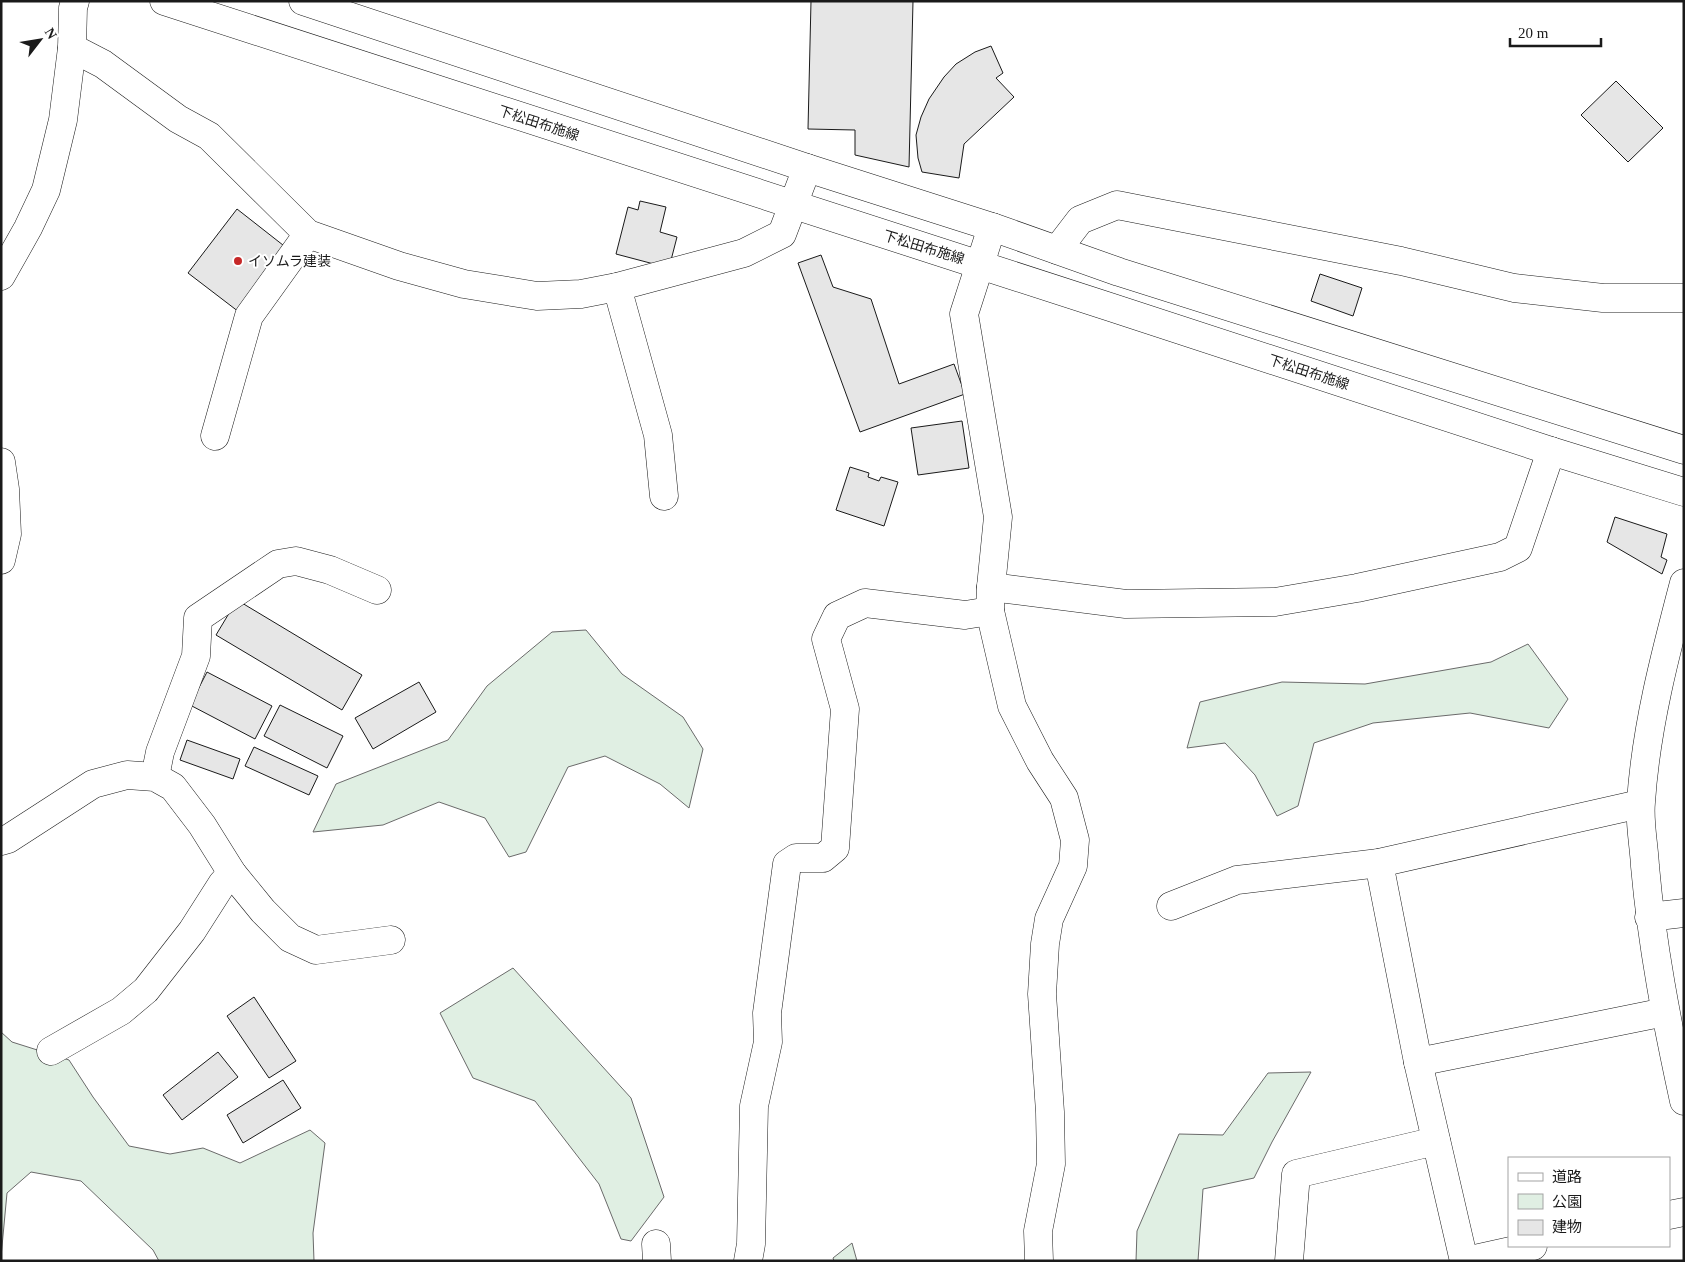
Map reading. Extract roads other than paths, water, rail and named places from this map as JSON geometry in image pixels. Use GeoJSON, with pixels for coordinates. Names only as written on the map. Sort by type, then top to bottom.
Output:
{"type":"FeatureCollection","features":[{"type":"Feature","properties":{"kind":"street"},"geometry":{"type":"LineString","coordinates":[[1,276],[28,228],[46,190],[63,120],[72,48],[73,8],[75,1]]}},
{"type":"Feature","properties":{"kind":"street","name":"下松田布施線"},"geometry":{"type":"LineString","coordinates":[[164,1],[1551,451],[1684,492]]}},
{"type":"Feature","properties":{"kind":"street"},"geometry":{"type":"LineString","coordinates":[[303,1],[807,168],[992,227],[1128,276],[1684,450]]}},
{"type":"Feature","properties":{"kind":"street"},"geometry":{"type":"LineString","coordinates":[[72,48],[103,64],[178,118],[209,136],[308,234],[399,266],[464,284],[537,296],[581,294],[617,287],[744,252],[782,234],[807,168]]}},
{"type":"Feature","properties":{"kind":"street"},"geometry":{"type":"LineString","coordinates":[[1057,250],[1080,220],[1117,205],[1401,261],[1514,288],[1603,298],[1684,298]]}},
{"type":"Feature","properties":{"kind":"street"},"geometry":{"type":"LineString","coordinates":[[992,227],[964,314],[998,517],[991,599],[1012,706],[1040,760],[1064,798],[1075,840],[1073,866],[1049,918],[1045,944],[1042,994],[1050,1112],[1050,1164],[1038,1231],[1039,1261]]}},
{"type":"Feature","properties":{"kind":"street"},"geometry":{"type":"LineString","coordinates":[[215,436],[249,316],[308,234]]}},
{"type":"Feature","properties":{"kind":"street"},"geometry":{"type":"LineString","coordinates":[[617,287],[658,435],[664,496]]}},
{"type":"Feature","properties":{"kind":"street"},"geometry":{"type":"LineString","coordinates":[[748,1261],[751,1244],[754,1106],[768,1042],[768,1013],[787,864],[796,858],[823,858],[835,848],[845,709],[826,639],[837,616],[865,603],[965,614],[991,599],[1126,604],[1275,602],[1357,588],[1500,557],[1518,548],[1551,451]]}},
{"type":"Feature","properties":{"kind":"street"},"geometry":{"type":"LineString","coordinates":[[1,462],[5,490],[7,534],[1,560]]}},
{"type":"Feature","properties":{"kind":"street"},"geometry":{"type":"LineString","coordinates":[[155,778],[160,752],[196,656],[198,618],[278,564],[296,561],[330,570],[377,590]]}},
{"type":"Feature","properties":{"kind":"street"},"geometry":{"type":"LineString","coordinates":[[1684,583],[1659,676],[1646,744],[1640,804],[1650,917],[1665,1012],[1684,1101]]}},
{"type":"Feature","properties":{"kind":"street"},"geometry":{"type":"LineString","coordinates":[[1,841],[8,839],[93,784],[127,775],[155,778],[173,787],[202,826],[232,873],[263,911],[290,938],[316,950],[391,940]]}},
{"type":"Feature","properties":{"kind":"street"},"geometry":{"type":"LineString","coordinates":[[1171,906],[1237,880],[1379,863],[1640,804]]}},
{"type":"Feature","properties":{"kind":"street"},"geometry":{"type":"LineString","coordinates":[[1379,863],[1418,1062],[1465,1261],[1528,1247]]}},
{"type":"Feature","properties":{"kind":"street"},"geometry":{"type":"LineString","coordinates":[[52,1051],[121,1011],[146,990],[192,932],[222,884],[232,873]]}},
{"type":"Feature","properties":{"kind":"street"},"geometry":{"type":"LineString","coordinates":[[1650,917],[1684,913]]}},
{"type":"Feature","properties":{"kind":"street"},"geometry":{"type":"LineString","coordinates":[[1418,1062],[1665,1012]]}},
{"type":"Feature","properties":{"kind":"street"},"geometry":{"type":"LineString","coordinates":[[1289,1261],[1296,1174],[1436,1141]]}},
{"type":"Feature","properties":{"kind":"street"},"geometry":{"type":"LineString","coordinates":[[1670,1216],[1684,1212]]}},
{"type":"Feature","properties":{"kind":"place","name":"イソムラ建装"},"geometry":{"type":"Point","coordinates":[238,261]}}]}
